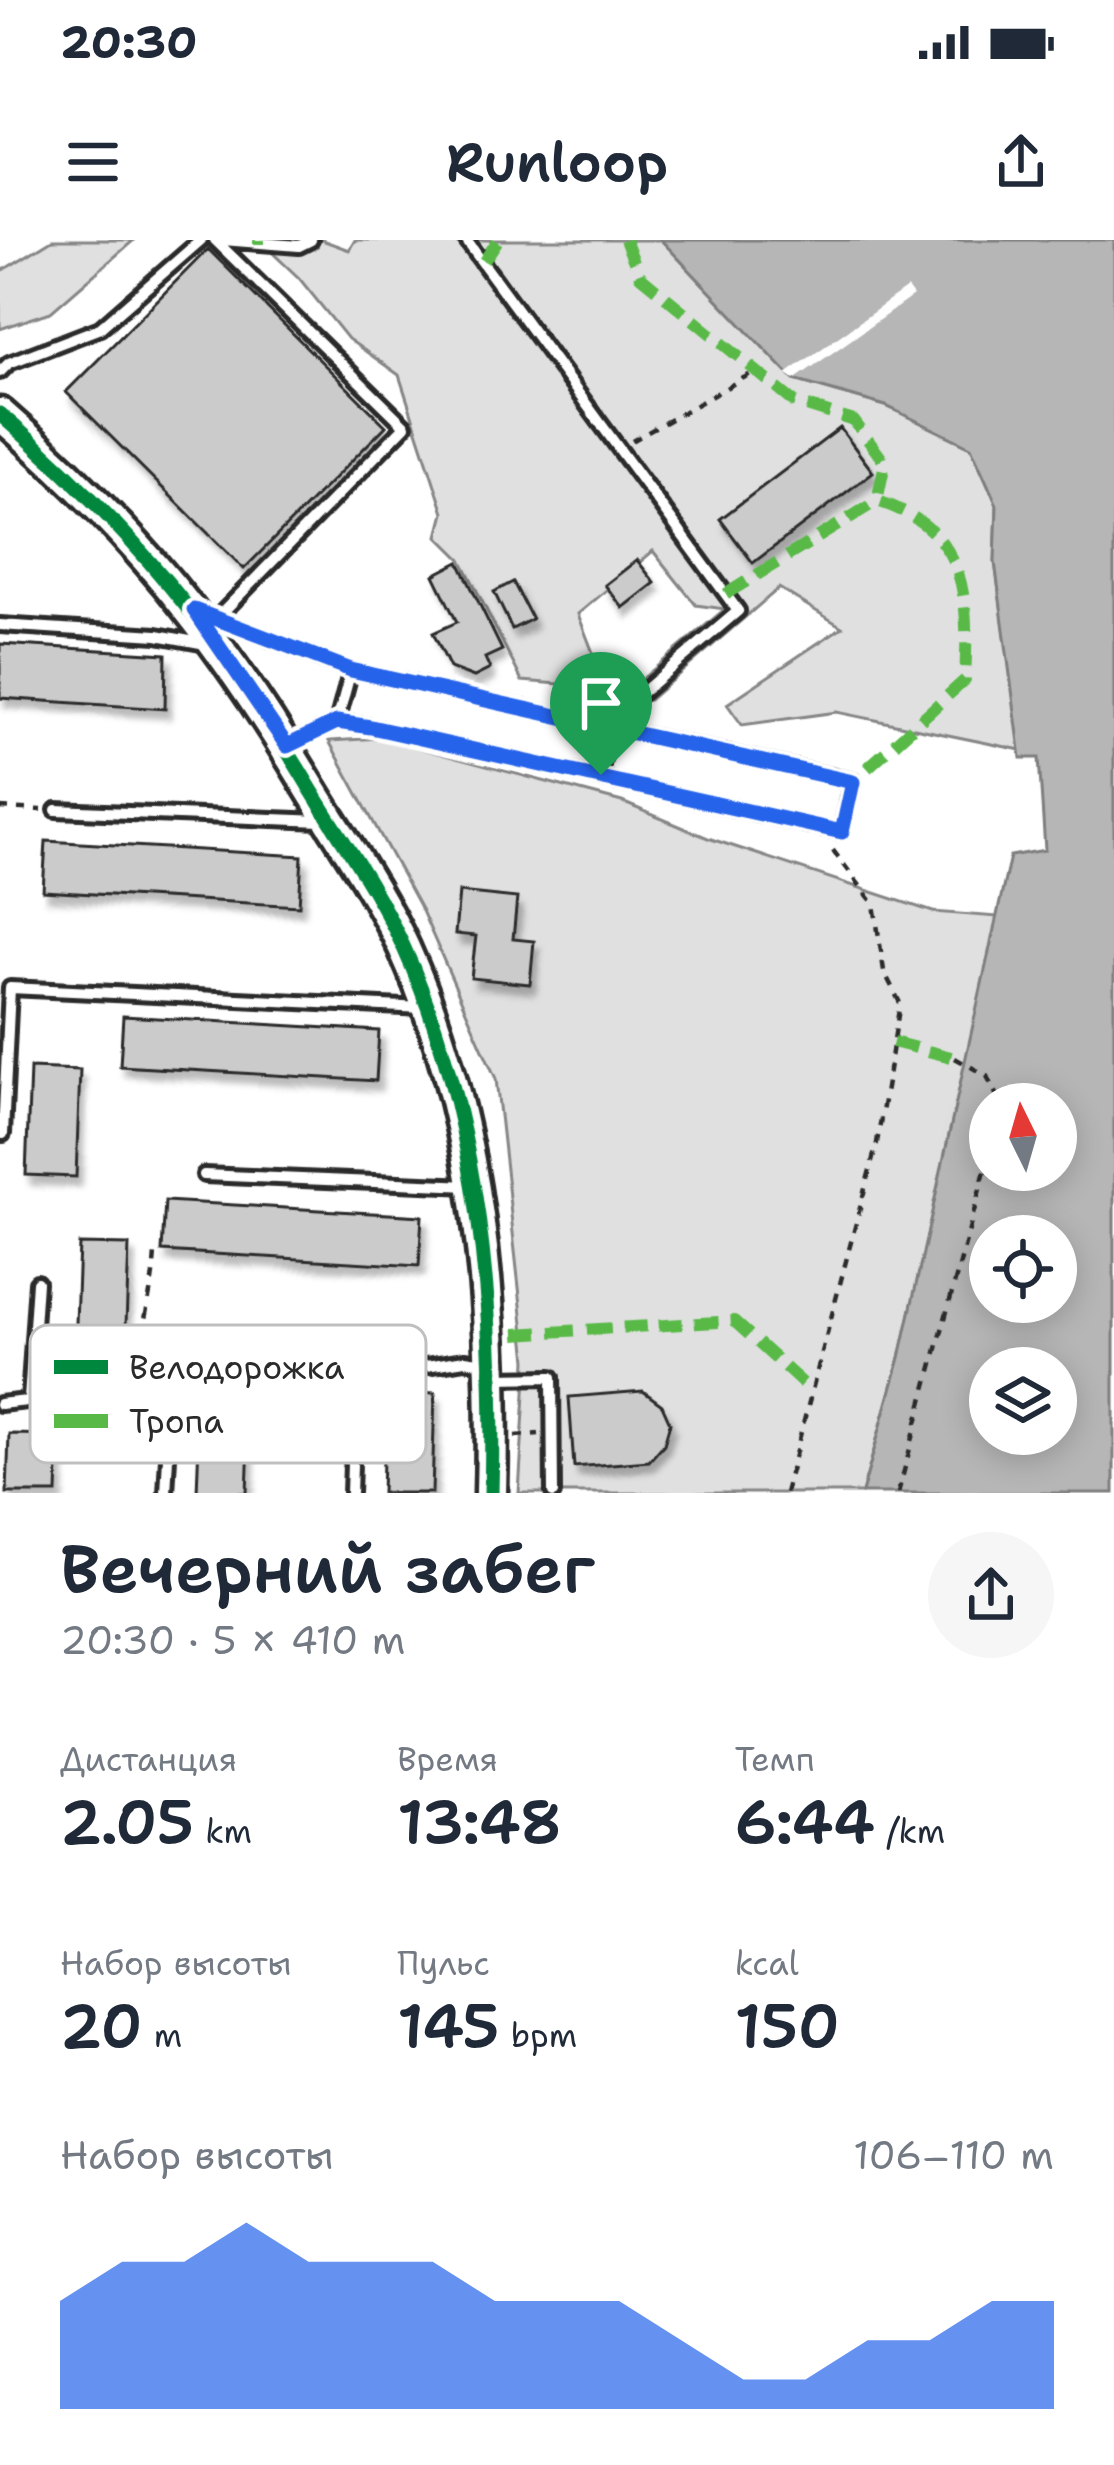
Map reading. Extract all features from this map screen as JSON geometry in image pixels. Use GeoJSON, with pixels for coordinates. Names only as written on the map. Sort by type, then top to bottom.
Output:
{"type":"FeatureCollection","features":[{"type":"Feature","properties":{"kind":"street"},"geometry":{"type":"LineString","coordinates":[[0,414],[78,483],[211,625],[380,899],[427,1009],[473,1186],[489,1371],[491,1493]]}},
{"type":"Feature","properties":{"kind":"lane"},"geometry":{"type":"LineString","coordinates":[[0,372],[9,363],[100,328],[201,240]]}},
{"type":"Feature","properties":{"kind":"lane"},"geometry":{"type":"LineString","coordinates":[[219,240],[298,246],[310,240]]}},
{"type":"Feature","properties":{"kind":"lane"},"geometry":{"type":"LineString","coordinates":[[211,625],[405,426],[219,240]]}},
{"type":"Feature","properties":{"kind":"lane"},"geometry":{"type":"LineString","coordinates":[[466,240],[738,611],[631,702],[609,729],[601,775]]}},
{"type":"Feature","properties":{"kind":"lane"},"geometry":{"type":"LineString","coordinates":[[0,625],[157,634],[211,625],[351,670],[853,782],[842,832],[601,775],[337,722],[287,746]]}},
{"type":"Feature","properties":{"kind":"lane"},"geometry":{"type":"LineString","coordinates":[[337,722],[351,670]]}},
{"type":"Feature","properties":{"kind":"lane"},"geometry":{"type":"LineString","coordinates":[[56,810],[332,822]]}},
{"type":"Feature","properties":{"kind":"lane"},"geometry":{"type":"LineString","coordinates":[[3,1134],[10,988],[427,1009]]}},
{"type":"Feature","properties":{"kind":"lane"},"geometry":{"type":"LineString","coordinates":[[204,1175],[473,1186]]}},
{"type":"Feature","properties":{"kind":"lane"},"geometry":{"type":"LineString","coordinates":[[34,1325],[37,1282]]}},
{"type":"Feature","properties":{"kind":"lane"},"geometry":{"type":"LineString","coordinates":[[426,1366],[465,1360],[489,1371],[551,1377],[553,1493]]}},
{"type":"Feature","properties":{"kind":"lane"},"geometry":{"type":"LineString","coordinates":[[0,1404],[29,1400],[30,1385]]}},
{"type":"Feature","properties":{"kind":"lane"},"geometry":{"type":"LineString","coordinates":[[166,1493],[168,1463]]}},
{"type":"Feature","properties":{"kind":"lane"},"geometry":{"type":"LineString","coordinates":[[351,1493],[352,1463]]}},
{"type":"Feature","properties":{"kind":"path"},"geometry":{"type":"LineString","coordinates":[[621,447],[756,371]]}},
{"type":"Feature","properties":{"kind":"path"},"geometry":{"type":"LineString","coordinates":[[0,808],[56,810]]}},
{"type":"Feature","properties":{"kind":"path"},"geometry":{"type":"LineString","coordinates":[[784,1493],[877,1143],[900,1004],[884,970],[874,904],[814,825]]}},
{"type":"Feature","properties":{"kind":"path"},"geometry":{"type":"LineString","coordinates":[[955,1058],[993,1083]]}},
{"type":"Feature","properties":{"kind":"path"},"geometry":{"type":"LineString","coordinates":[[898,1493],[979,1191]]}},
{"type":"Feature","properties":{"kind":"path"},"geometry":{"type":"LineString","coordinates":[[142,1325],[152,1305],[154,1252]]}},
{"type":"Feature","properties":{"kind":"shaded area"},"geometry":{"type":"Polygon","coordinates":[[[52,240],[134,240],[51,312],[0,329],[0,272],[52,240]]]}},
{"type":"Feature","properties":{"kind":"shaded area"},"geometry":{"type":"Polygon","coordinates":[[[259,240],[322,240],[349,250],[355,240],[661,240],[794,380],[886,406],[971,447],[997,505],[995,562],[1021,750],[837,712],[742,725],[727,704],[842,627],[779,588],[649,700],[616,701],[725,609],[696,605],[653,551],[578,614],[595,658],[584,686],[522,681],[461,559],[438,536],[444,513],[399,375],[348,339],[299,278],[259,240]]]}},
{"type":"Feature","properties":{"kind":"shaded area"},"geometry":{"type":"Polygon","coordinates":[[[661,240],[1114,240],[1114,1493],[862,1493],[900,1358],[1010,856],[1045,850],[1039,758],[1021,758],[995,562],[997,505],[971,447],[886,406],[794,380],[661,240]]]}},
{"type":"Feature","properties":{"kind":"shaded area"},"geometry":{"type":"Polygon","coordinates":[[[381,738],[622,802],[708,838],[933,912],[999,917],[900,1358],[862,1493],[519,1493],[527,1360],[496,1079],[422,911],[329,741],[381,738]]]}},
{"type":"Feature","properties":{"kind":"pier"},"geometry":{"type":"Polygon","coordinates":[[[907,288],[913,296],[794,380],[786,374],[907,288]]]}},
{"type":"Feature","properties":{"kind":"building"},"geometry":{"type":"Polygon","coordinates":[[[208,249],[386,426],[244,569],[66,392],[208,249]]]}},
{"type":"Feature","properties":{"kind":"building"},"geometry":{"type":"Polygon","coordinates":[[[840,428],[873,472],[753,563],[720,519],[840,428]]]}},
{"type":"Feature","properties":{"kind":"building"},"geometry":{"type":"Polygon","coordinates":[[[637,560],[655,583],[623,608],[605,585],[637,560]]]}},
{"type":"Feature","properties":{"kind":"building"},"geometry":{"type":"Polygon","coordinates":[[[459,562],[502,650],[485,658],[490,669],[474,677],[450,668],[433,633],[457,622],[434,575],[459,562]]]}},
{"type":"Feature","properties":{"kind":"building"},"geometry":{"type":"Polygon","coordinates":[[[513,582],[532,619],[512,629],[494,592],[513,582]]]}},
{"type":"Feature","properties":{"kind":"building"},"geometry":{"type":"Polygon","coordinates":[[[0,644],[166,654],[165,709],[0,698],[0,644]]]}},
{"type":"Feature","properties":{"kind":"building"},"geometry":{"type":"Polygon","coordinates":[[[46,841],[302,856],[299,906],[43,891],[46,841]]]}},
{"type":"Feature","properties":{"kind":"building"},"geometry":{"type":"Polygon","coordinates":[[[459,892],[517,898],[513,939],[534,941],[530,984],[471,978],[476,936],[455,934],[459,892]]]}},
{"type":"Feature","properties":{"kind":"building"},"geometry":{"type":"Polygon","coordinates":[[[123,1016],[379,1031],[376,1081],[120,1066],[123,1016]]]}},
{"type":"Feature","properties":{"kind":"building"},"geometry":{"type":"Polygon","coordinates":[[[30,1068],[80,1070],[76,1177],[26,1175],[30,1068]]]}},
{"type":"Feature","properties":{"kind":"building"},"geometry":{"type":"Polygon","coordinates":[[[165,1201],[422,1216],[419,1266],[162,1251],[165,1201]]]}},
{"type":"Feature","properties":{"kind":"building"},"geometry":{"type":"Polygon","coordinates":[[[79,1244],[129,1245],[126,1325],[76,1325],[79,1244]]]}},
{"type":"Feature","properties":{"kind":"building"},"geometry":{"type":"Polygon","coordinates":[[[643,1391],[662,1405],[670,1423],[664,1444],[649,1461],[574,1467],[569,1397],[643,1391]]]}},
{"type":"Feature","properties":{"kind":"building"},"geometry":{"type":"Polygon","coordinates":[[[426,1393],[435,1393],[432,1493],[382,1493],[383,1463],[426,1463],[426,1393]]]}},
{"type":"Feature","properties":{"kind":"building"},"geometry":{"type":"Polygon","coordinates":[[[9,1434],[30,1434],[30,1463],[58,1463],[57,1493],[7,1493],[9,1434]]]}},
{"type":"Feature","properties":{"kind":"building"},"geometry":{"type":"Polygon","coordinates":[[[198,1463],[248,1463],[247,1493],[197,1493],[198,1463]]]}},
{"type":"Feature","properties":{"kind":"marked path"},"geometry":{"type":"LineString","coordinates":[[484,261],[498,240]]}},
{"type":"Feature","properties":{"kind":"marked path"},"geometry":{"type":"LineString","coordinates":[[625,240],[640,276],[794,402],[854,421],[885,463],[877,501],[930,530],[957,570],[966,621],[965,680],[853,781]]}},
{"type":"Feature","properties":{"kind":"marked path"},"geometry":{"type":"LineString","coordinates":[[726,594],[877,501]]}},
{"type":"Feature","properties":{"kind":"marked path"},"geometry":{"type":"LineString","coordinates":[[893,1042],[955,1058]]}},
{"type":"Feature","properties":{"kind":"marked path"},"geometry":{"type":"LineString","coordinates":[[515,1334],[734,1321],[809,1389]]}},
{"type":"Feature","properties":{"kind":"cycle path"},"geometry":{"type":"LineString","coordinates":[[0,414],[132,542],[206,631],[274,729],[404,948],[450,1078],[478,1215],[490,1355],[491,1493]]}},
{"type":"Feature","properties":{"kind":"route"},"geometry":{"type":"LineString","coordinates":[[194,610],[293,652],[351,670],[853,782],[842,832],[601,775],[337,722],[287,746],[224,647],[194,610]]}}]}
